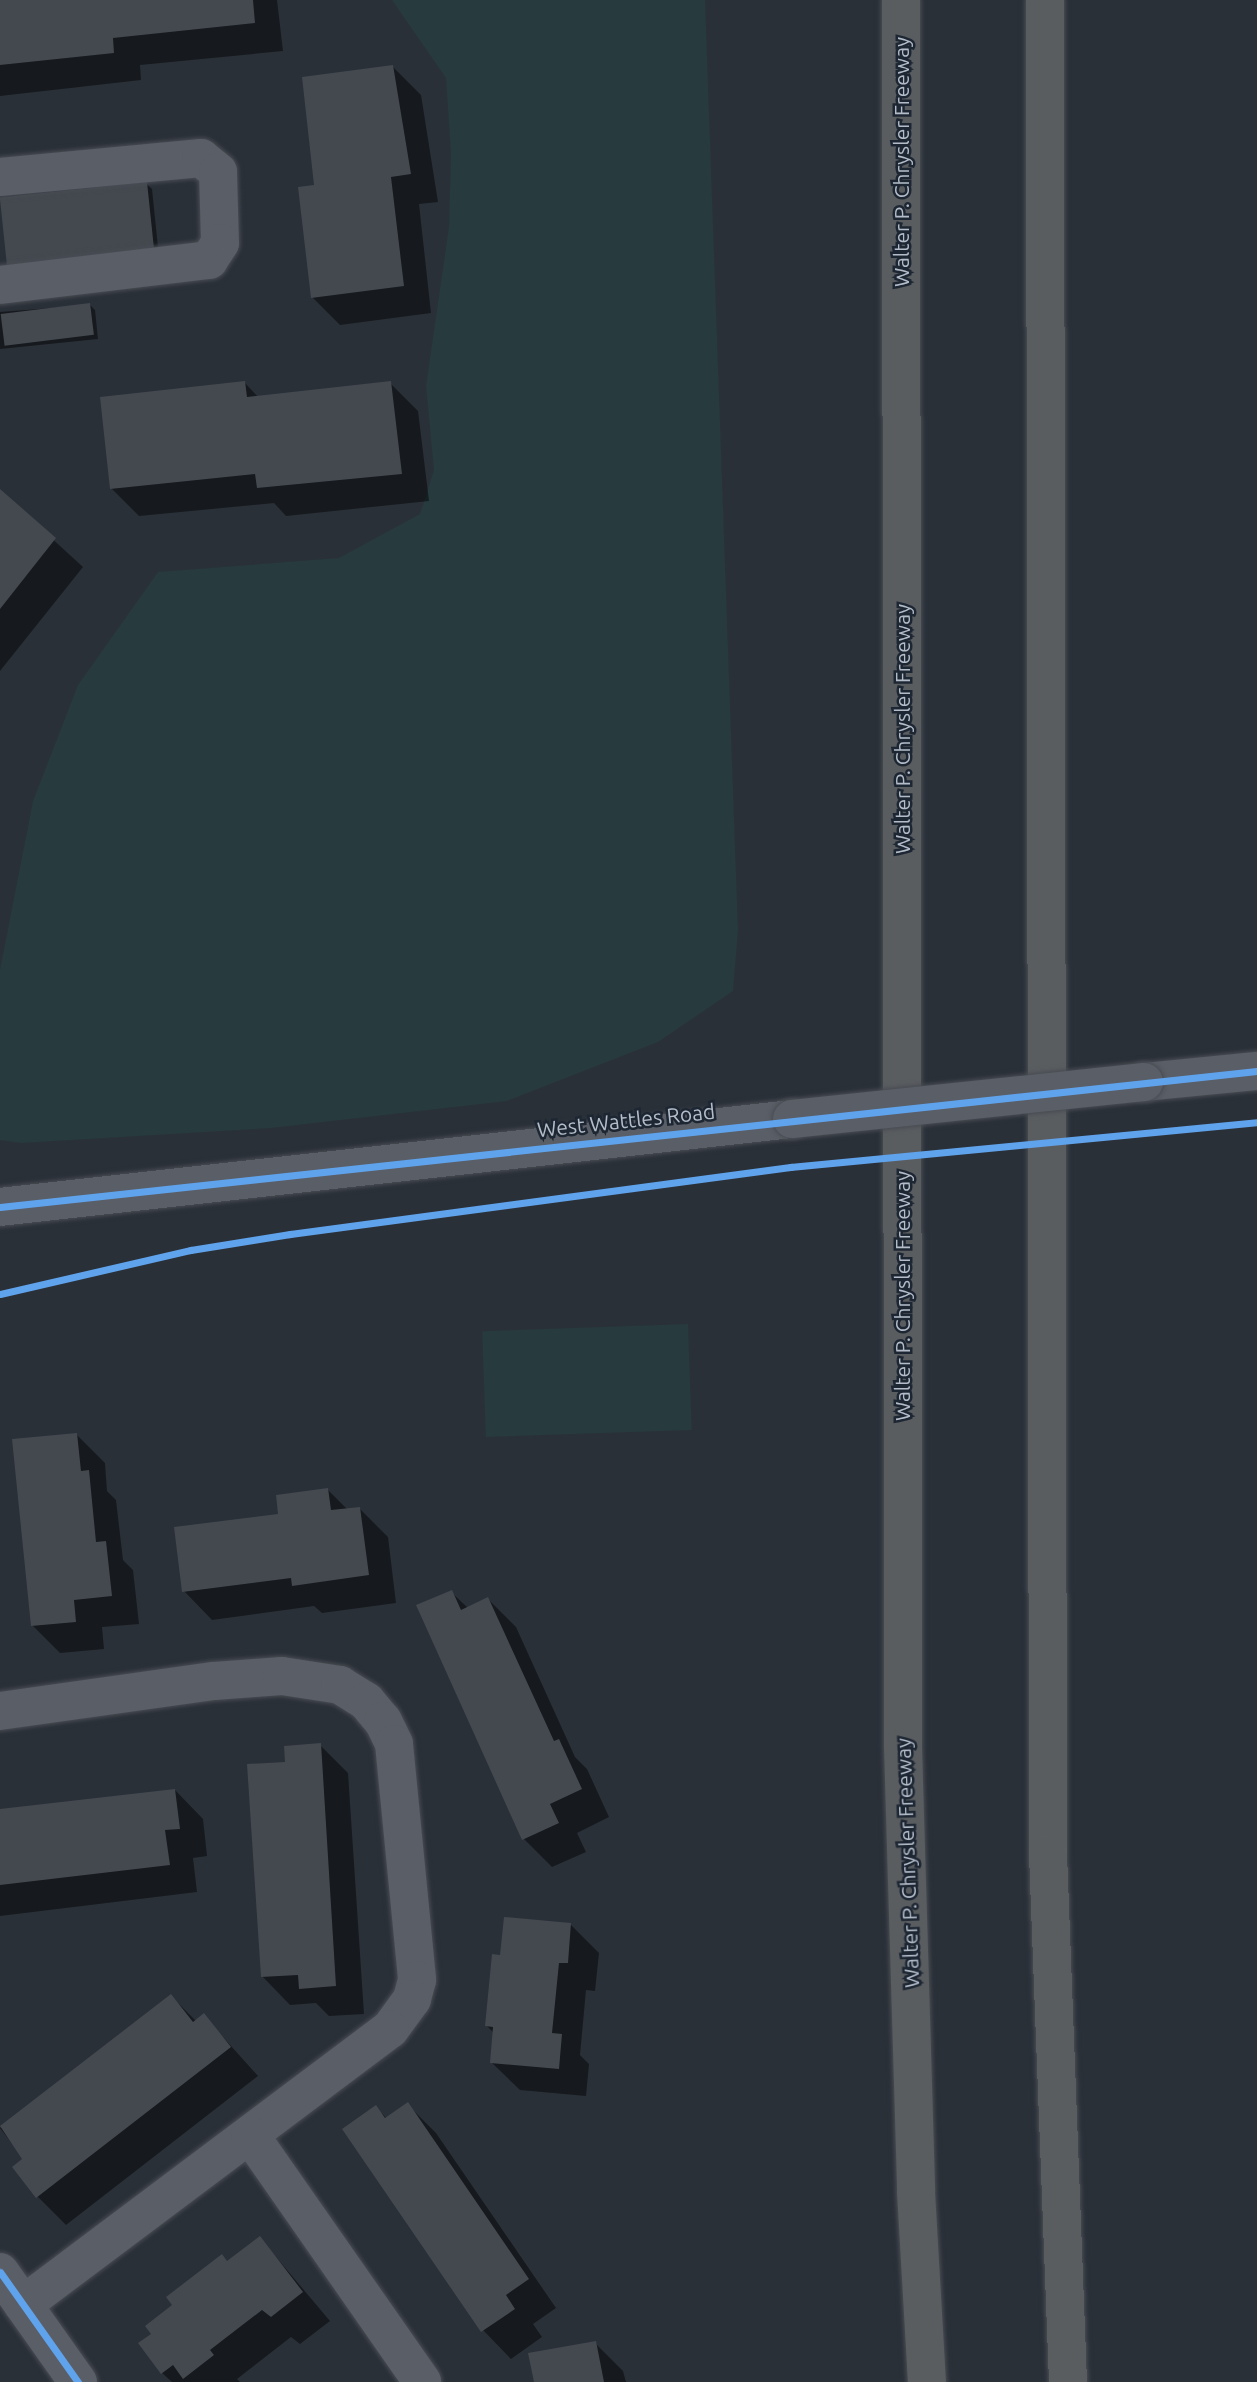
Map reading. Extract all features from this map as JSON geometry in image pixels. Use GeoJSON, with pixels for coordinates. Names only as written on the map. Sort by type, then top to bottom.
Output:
{"type":"FeatureCollection","features":[{"type":"Feature","properties":{"kind":"highway","name":"Walter P. Chrysler Freeway"},"geometry":{"type":"LineString","coordinates":[[901,0],[903,1747],[916,2192],[927,2382]]}},
{"type":"Feature","properties":{"kind":"highway"},"geometry":{"type":"LineString","coordinates":[[1045,0],[1048,1854],[1068,2382]]}},
{"type":"Feature","properties":{"kind":"street"},"geometry":{"type":"LineString","coordinates":[[0,177],[201,158],[218,172],[219,243],[209,260],[0,285]]}},
{"type":"Feature","properties":{"kind":"street","name":"West Wattles Road"},"geometry":{"type":"LineString","coordinates":[[0,1207],[792,1119],[1257,1071]]}},
{"type":"Feature","properties":{"kind":"street"},"geometry":{"type":"LineString","coordinates":[[0,1711],[214,1681],[282,1676],[340,1685],[366,1702],[383,1721],[399,1772],[417,1980],[412,1999],[390,2029],[23,2305]]}},
{"type":"Feature","properties":{"kind":"street"},"geometry":{"type":"LineString","coordinates":[[250,2135],[422,2382]]}},
{"type":"Feature","properties":{"kind":"street"},"geometry":{"type":"LineString","coordinates":[[0,2272],[78,2382]]}},
{"type":"Feature","properties":{"kind":"green space"},"geometry":{"type":"Polygon","coordinates":[[[392,0],[705,0],[738,930],[733,991],[658,1042],[507,1101],[271,1128],[21,1143],[0,1140],[0,970],[33,801],[78,685],[158,572],[339,558],[420,514],[434,470],[426,386],[449,227],[451,153],[446,78],[392,0]]]}},
{"type":"Feature","properties":{"kind":"green space"},"geometry":{"type":"Polygon","coordinates":[[[688,1324],[692,1430],[486,1437],[482,1331],[688,1324]]]}},
{"type":"Feature","properties":{"kind":"building"},"geometry":{"type":"Polygon","coordinates":[[[0,0],[253,0],[255,23],[113,38],[114,53],[0,65],[0,0]]]}},
{"type":"Feature","properties":{"kind":"building"},"geometry":{"type":"Polygon","coordinates":[[[393,65],[411,174],[391,177],[404,286],[311,298],[298,187],[314,185],[302,77],[393,65]]]}},
{"type":"Feature","properties":{"kind":"building"},"geometry":{"type":"Polygon","coordinates":[[[147,182],[154,253],[7,268],[0,197],[147,182]]]}},
{"type":"Feature","properties":{"kind":"building"},"geometry":{"type":"Polygon","coordinates":[[[90,303],[94,335],[5,346],[1,314],[90,303]]]}},
{"type":"Feature","properties":{"kind":"building"},"geometry":{"type":"Polygon","coordinates":[[[245,381],[247,397],[391,381],[402,474],[257,488],[255,474],[110,489],[100,397],[245,381]]]}},
{"type":"Feature","properties":{"kind":"building"},"geometry":{"type":"Polygon","coordinates":[[[0,489],[56,538],[0,609],[0,489]]]}},
{"type":"Feature","properties":{"kind":"building"},"geometry":{"type":"Polygon","coordinates":[[[77,1433],[81,1471],[89,1470],[96,1542],[106,1541],[112,1596],[74,1600],[76,1622],[31,1626],[12,1439],[77,1433]]]}},
{"type":"Feature","properties":{"kind":"building"},"geometry":{"type":"Polygon","coordinates":[[[328,1488],[331,1510],[360,1507],[369,1575],[292,1586],[291,1578],[182,1592],[174,1527],[278,1514],[276,1495],[328,1488]]]}},
{"type":"Feature","properties":{"kind":"building"},"geometry":{"type":"Polygon","coordinates":[[[452,1590],[461,1610],[488,1597],[554,1741],[559,1739],[582,1789],[550,1804],[559,1823],[522,1840],[416,1605],[452,1590]]]}},
{"type":"Feature","properties":{"kind":"building"},"geometry":{"type":"Polygon","coordinates":[[[321,1743],[336,1986],[299,1989],[298,1975],[261,1977],[247,1764],[285,1762],[284,1746],[321,1743]]]}},
{"type":"Feature","properties":{"kind":"building"},"geometry":{"type":"Polygon","coordinates":[[[175,1789],[180,1829],[165,1830],[170,1865],[0,1885],[0,1809],[175,1789]]]}},
{"type":"Feature","properties":{"kind":"building"},"geometry":{"type":"Polygon","coordinates":[[[504,1917],[571,1923],[568,1963],[559,1963],[552,2033],[562,2034],[559,2069],[490,2063],[493,2027],[485,2026],[492,1954],[500,1955],[504,1917]]]}},
{"type":"Feature","properties":{"kind":"building"},"geometry":{"type":"Polygon","coordinates":[[[171,1994],[193,2022],[204,2013],[231,2047],[36,2198],[12,2167],[22,2159],[0,2126],[171,1994]]]}},
{"type":"Feature","properties":{"kind":"building"},"geometry":{"type":"Polygon","coordinates":[[[408,2102],[529,2279],[506,2295],[515,2309],[481,2332],[342,2129],[376,2105],[385,2118],[408,2102]]]}},
{"type":"Feature","properties":{"kind":"building"},"geometry":{"type":"Polygon","coordinates":[[[260,2236],[303,2292],[271,2317],[262,2310],[210,2350],[214,2355],[183,2379],[173,2365],[161,2374],[138,2343],[151,2334],[145,2326],[172,2305],[166,2297],[222,2254],[227,2261],[260,2236]]]}},
{"type":"Feature","properties":{"kind":"building"},"geometry":{"type":"Polygon","coordinates":[[[596,2341],[604,2382],[534,2382],[528,2353],[596,2341]]]}},
{"type":"Feature","properties":{"kind":"cycle path"},"geometry":{"type":"LineString","coordinates":[[0,1207],[1257,1071]]}},
{"type":"Feature","properties":{"kind":"cycle path"},"geometry":{"type":"LineString","coordinates":[[0,1294],[191,1250],[290,1234],[791,1167],[1257,1122]]}},
{"type":"Feature","properties":{"kind":"cycle path"},"geometry":{"type":"LineString","coordinates":[[0,2272],[78,2382]]}}]}
